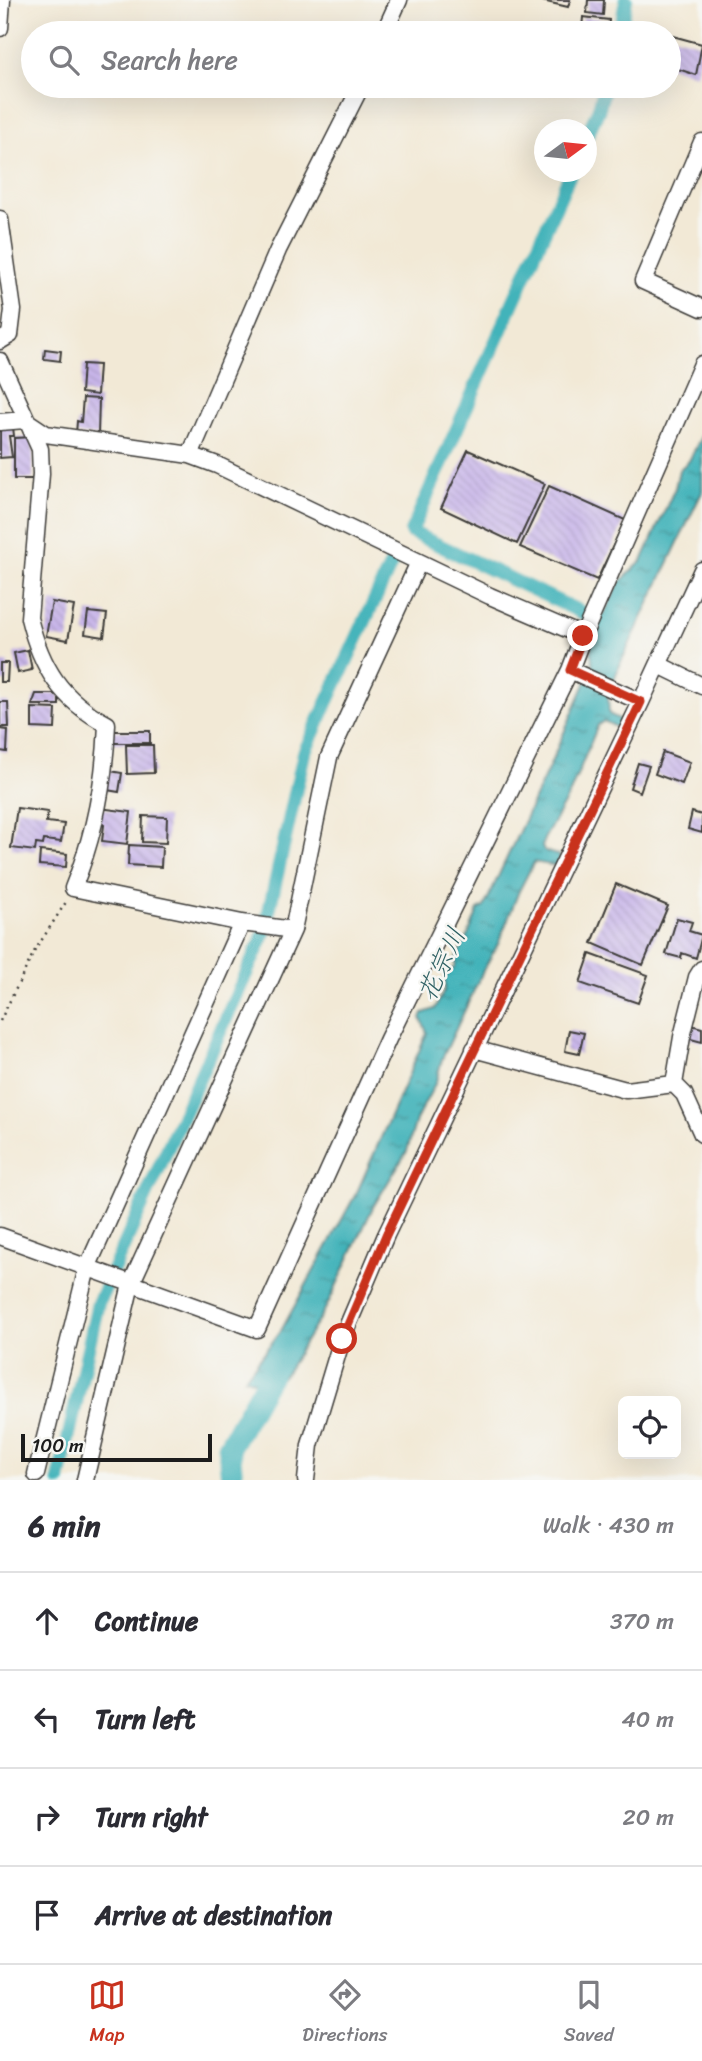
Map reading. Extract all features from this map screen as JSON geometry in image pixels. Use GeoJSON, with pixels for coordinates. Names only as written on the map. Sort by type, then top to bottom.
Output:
{"type":"FeatureCollection","features":[{"type":"Feature","properties":{"kind":"street"},"geometry":{"type":"LineString","coordinates":[[389,21],[399,0]]}},
{"type":"Feature","properties":{"kind":"street"},"geometry":{"type":"LineString","coordinates":[[190,454],[278,250],[355,98]]}},
{"type":"Feature","properties":{"kind":"street"},"geometry":{"type":"LineString","coordinates":[[702,142],[643,281],[702,308]]}},
{"type":"Feature","properties":{"kind":"street"},"geometry":{"type":"LineString","coordinates":[[0,219],[13,310],[10,335],[0,341]]}},
{"type":"Feature","properties":{"kind":"street"},"geometry":{"type":"LineString","coordinates":[[0,361],[40,449],[41,474],[29,618],[34,638],[45,665],[62,691],[107,724],[106,752],[97,805],[85,859],[73,888],[242,923],[293,930]]}},
{"type":"Feature","properties":{"kind":"street"},"geometry":{"type":"LineString","coordinates":[[0,1237],[257,1329],[388,1039],[575,672],[583,636],[702,364]]}},
{"type":"Feature","properties":{"kind":"street"},"geometry":{"type":"LineString","coordinates":[[0,422],[25,420],[46,434],[190,454],[247,478],[419,562],[583,636]]}},
{"type":"Feature","properties":{"kind":"street"},"geometry":{"type":"LineString","coordinates":[[85,1480],[131,1284],[293,930],[329,757],[419,562]]}},
{"type":"Feature","properties":{"kind":"street"},"geometry":{"type":"LineString","coordinates":[[306,1480],[310,1446],[342,1339],[386,1235],[636,700],[659,666],[702,570]]}},
{"type":"Feature","properties":{"kind":"street"},"geometry":{"type":"LineString","coordinates":[[659,666],[702,686]]}},
{"type":"Feature","properties":{"kind":"street"},"geometry":{"type":"LineString","coordinates":[[575,672],[636,700]]}},
{"type":"Feature","properties":{"kind":"street"},"geometry":{"type":"LineString","coordinates":[[36,1474],[87,1268],[242,923]]}},
{"type":"Feature","properties":{"kind":"street"},"geometry":{"type":"LineString","coordinates":[[674,1084],[682,1037],[697,977],[702,969]]}},
{"type":"Feature","properties":{"kind":"street"},"geometry":{"type":"LineString","coordinates":[[474,1049],[625,1090],[674,1084]]}},
{"type":"Feature","properties":{"kind":"street"},"geometry":{"type":"LineString","coordinates":[[674,1084],[684,1094],[702,1135]]}},
{"type":"Feature","properties":{"kind":"path"},"geometry":{"type":"LineString","coordinates":[[0,1021],[34,952],[64,908],[73,888]]}},
{"type":"Feature","properties":{"kind":"water"},"geometry":{"type":"Polygon","coordinates":[[[702,435],[702,492],[608,695],[609,714],[625,722],[622,730],[604,721],[598,725],[570,793],[544,839],[544,851],[560,856],[557,866],[534,862],[442,1059],[436,1082],[416,1120],[407,1151],[373,1207],[327,1306],[285,1374],[272,1385],[245,1378],[282,1329],[358,1190],[427,1033],[421,1018],[423,1013],[435,1009],[445,989],[445,976],[455,966],[456,958],[478,910],[484,907],[593,665],[592,637],[620,582],[642,561],[675,488],[679,470],[689,461],[702,435]]]}},
{"type":"Feature","properties":{"kind":"building"},"geometry":{"type":"Polygon","coordinates":[[[538,0],[570,0],[568,7],[538,0]]]}},
{"type":"Feature","properties":{"kind":"building"},"geometry":{"type":"Polygon","coordinates":[[[588,0],[604,0],[603,15],[587,13],[588,0]]]}},
{"type":"Feature","properties":{"kind":"building"},"geometry":{"type":"Polygon","coordinates":[[[583,17],[609,20],[609,21],[583,21],[583,17]]]}},
{"type":"Feature","properties":{"kind":"building"},"geometry":{"type":"Polygon","coordinates":[[[681,38],[702,44],[696,75],[681,70],[681,38]]]}},
{"type":"Feature","properties":{"kind":"building"},"geometry":{"type":"Polygon","coordinates":[[[45,349],[61,351],[60,361],[44,359],[45,349]]]}},
{"type":"Feature","properties":{"kind":"building"},"geometry":{"type":"Polygon","coordinates":[[[83,364],[99,365],[97,395],[81,393],[83,364]]]}},
{"type":"Feature","properties":{"kind":"building"},"geometry":{"type":"Polygon","coordinates":[[[83,398],[99,399],[98,436],[76,434],[77,421],[81,422],[83,398]]]}},
{"type":"Feature","properties":{"kind":"building"},"geometry":{"type":"Polygon","coordinates":[[[13,427],[14,436],[9,436],[12,457],[0,458],[0,429],[13,427]]]}},
{"type":"Feature","properties":{"kind":"building"},"geometry":{"type":"Polygon","coordinates":[[[33,437],[33,479],[14,479],[14,438],[33,437]]]}},
{"type":"Feature","properties":{"kind":"building"},"geometry":{"type":"Polygon","coordinates":[[[468,450],[545,484],[517,544],[441,508],[468,450]]]}},
{"type":"Feature","properties":{"kind":"building"},"geometry":{"type":"Polygon","coordinates":[[[549,486],[625,520],[597,580],[520,547],[549,486]]]}},
{"type":"Feature","properties":{"kind":"building"},"geometry":{"type":"Polygon","coordinates":[[[52,602],[74,606],[68,640],[46,636],[52,602]]]}},
{"type":"Feature","properties":{"kind":"building"},"geometry":{"type":"Polygon","coordinates":[[[88,612],[107,614],[104,637],[85,634],[88,612]]]}},
{"type":"Feature","properties":{"kind":"building"},"geometry":{"type":"Polygon","coordinates":[[[28,650],[32,670],[18,673],[14,653],[28,650]]]}},
{"type":"Feature","properties":{"kind":"building"},"geometry":{"type":"Polygon","coordinates":[[[0,663],[8,663],[7,682],[0,682],[0,663]]]}},
{"type":"Feature","properties":{"kind":"building"},"geometry":{"type":"Polygon","coordinates":[[[36,694],[59,694],[59,705],[32,705],[36,694]]]}},
{"type":"Feature","properties":{"kind":"building"},"geometry":{"type":"Polygon","coordinates":[[[0,702],[8,702],[9,727],[0,727],[0,702]]]}},
{"type":"Feature","properties":{"kind":"building"},"geometry":{"type":"Polygon","coordinates":[[[32,708],[56,709],[55,729],[32,728],[32,708]]]}},
{"type":"Feature","properties":{"kind":"building"},"geometry":{"type":"Polygon","coordinates":[[[0,729],[8,730],[7,752],[0,751],[0,729]]]}},
{"type":"Feature","properties":{"kind":"building"},"geometry":{"type":"Polygon","coordinates":[[[110,731],[150,731],[150,743],[110,743],[110,731]]]}},
{"type":"Feature","properties":{"kind":"building"},"geometry":{"type":"Polygon","coordinates":[[[126,745],[153,745],[154,773],[127,774],[126,745]]]}},
{"type":"Feature","properties":{"kind":"building"},"geometry":{"type":"Polygon","coordinates":[[[663,752],[690,762],[682,784],[655,774],[663,752]]]}},
{"type":"Feature","properties":{"kind":"building"},"geometry":{"type":"Polygon","coordinates":[[[638,763],[649,766],[640,792],[630,788],[638,763]]]}},
{"type":"Feature","properties":{"kind":"building"},"geometry":{"type":"Polygon","coordinates":[[[104,770],[122,773],[119,792],[101,789],[104,770]]]}},
{"type":"Feature","properties":{"kind":"building"},"geometry":{"type":"Polygon","coordinates":[[[17,808],[48,812],[46,822],[64,824],[61,842],[44,840],[43,845],[36,844],[35,851],[11,848],[17,808]]]}},
{"type":"Feature","properties":{"kind":"building"},"geometry":{"type":"Polygon","coordinates":[[[99,808],[131,812],[127,844],[102,841],[104,825],[97,824],[99,808]]]}},
{"type":"Feature","properties":{"kind":"building"},"geometry":{"type":"Polygon","coordinates":[[[692,812],[702,815],[702,833],[688,829],[692,812]]]}},
{"type":"Feature","properties":{"kind":"building"},"geometry":{"type":"Polygon","coordinates":[[[143,816],[167,817],[166,843],[142,842],[143,816]]]}},
{"type":"Feature","properties":{"kind":"building"},"geometry":{"type":"Polygon","coordinates":[[[129,845],[162,847],[161,867],[128,865],[129,845]]]}},
{"type":"Feature","properties":{"kind":"building"},"geometry":{"type":"Polygon","coordinates":[[[40,851],[67,854],[66,867],[39,865],[40,851]]]}},
{"type":"Feature","properties":{"kind":"building"},"geometry":{"type":"Polygon","coordinates":[[[616,884],[668,906],[643,965],[592,943],[616,884]]]}},
{"type":"Feature","properties":{"kind":"building"},"geometry":{"type":"Polygon","coordinates":[[[677,918],[692,922],[689,931],[702,935],[696,958],[682,953],[681,958],[666,954],[677,918]]]}},
{"type":"Feature","properties":{"kind":"building"},"geometry":{"type":"Polygon","coordinates":[[[590,954],[648,975],[638,1003],[580,983],[590,954]]]}},
{"type":"Feature","properties":{"kind":"building"},"geometry":{"type":"Polygon","coordinates":[[[691,1025],[702,1028],[702,1042],[687,1038],[691,1025]]]}},
{"type":"Feature","properties":{"kind":"building"},"geometry":{"type":"Polygon","coordinates":[[[569,1030],[584,1033],[579,1054],[565,1051],[569,1030]]]}},
{"type":"Feature","properties":{"kind":"waterway"},"geometry":{"type":"LineString","coordinates":[[622,21],[626,0]]}},
{"type":"Feature","properties":{"kind":"waterway"},"geometry":{"type":"LineString","coordinates":[[594,119],[602,98]]}},
{"type":"Feature","properties":{"kind":"waterway"},"geometry":{"type":"LineString","coordinates":[[567,182],[411,532],[617,629]]}},
{"type":"Feature","properties":{"kind":"waterway"},"geometry":{"type":"LineString","coordinates":[[267,920],[304,753],[393,560]]}},
{"type":"Feature","properties":{"kind":"waterway"},"geometry":{"type":"LineString","coordinates":[[113,1270],[264,934]]}},
{"type":"Feature","properties":{"kind":"waterway"},"geometry":{"type":"LineString","coordinates":[[59,1480],[98,1303],[107,1284]]}},
{"type":"Feature","properties":{"kind":"waterway","name":"花宗川"},"geometry":{"type":"LineString","coordinates":[[232,1480],[229,1447],[280,1357]]}},
{"type":"Feature","properties":{"kind":"route"},"geometry":{"type":"LineString","coordinates":[[342,1339],[386,1235],[641,702],[570,670],[583,636]]}}]}
